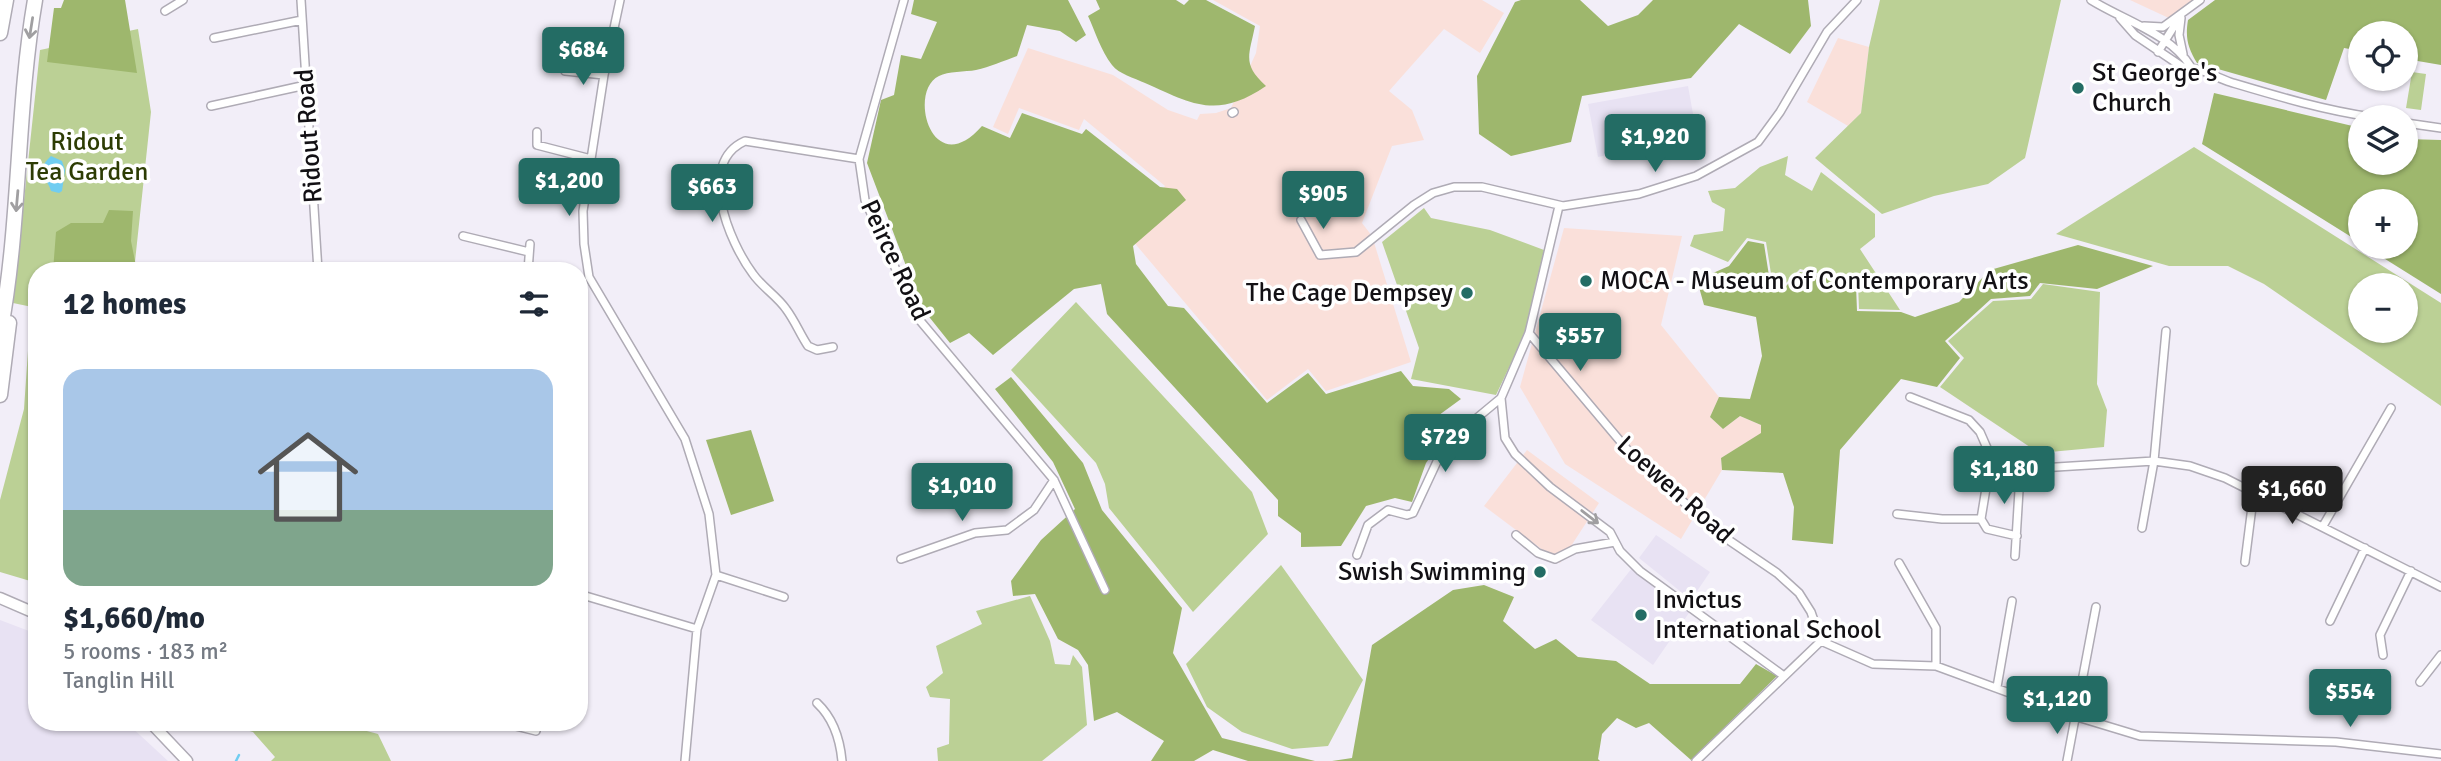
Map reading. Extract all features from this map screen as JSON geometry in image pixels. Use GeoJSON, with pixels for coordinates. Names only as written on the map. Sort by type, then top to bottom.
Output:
{"type":"FeatureCollection","features":[{"type":"Feature","properties":{"kind":"highway"},"geometry":{"type":"LineString","coordinates":[[0,33],[6,0]]}},
{"type":"Feature","properties":{"kind":"highway"},"geometry":{"type":"LineString","coordinates":[[0,396],[9,321],[9,286],[29,36],[36,0]]}},
{"type":"Feature","properties":{"kind":"highway"},"geometry":{"type":"LineString","coordinates":[[0,333],[9,286]]}},
{"type":"Feature","properties":{"kind":"street"},"geometry":{"type":"LineString","coordinates":[[165,11],[183,0]]}},
{"type":"Feature","properties":{"kind":"street","name":"Ridout Road"},"geometry":{"type":"LineString","coordinates":[[301,0],[317,262]]}},
{"type":"Feature","properties":{"kind":"street"},"geometry":{"type":"LineString","coordinates":[[587,262],[583,230],[591,159],[604,75],[620,0]]}},
{"type":"Feature","properties":{"kind":"street","name":"Peirce Road"},"geometry":{"type":"LineString","coordinates":[[904,0],[859,159],[865,200],[917,317],[1054,480],[1105,590]]}},
{"type":"Feature","properties":{"kind":"street"},"geometry":{"type":"LineString","coordinates":[[1301,220],[1320,255],[1356,252],[1413,205],[1433,193],[1454,187],[1482,187],[1559,206],[1639,194],[1696,176],[1753,145],[1780,112],[1826,32],[1857,0]]}},
{"type":"Feature","properties":{"kind":"street"},"geometry":{"type":"LineString","coordinates":[[2091,0],[2120,19],[2135,35],[2158,52],[2184,68],[2191,67]]}},
{"type":"Feature","properties":{"kind":"street"},"geometry":{"type":"LineString","coordinates":[[2140,26],[2163,27],[2181,17],[2200,0]]}},
{"type":"Feature","properties":{"kind":"street"},"geometry":{"type":"LineString","coordinates":[[2158,52],[2181,17]]}},
{"type":"Feature","properties":{"kind":"street"},"geometry":{"type":"LineString","coordinates":[[2181,17],[2180,46],[2191,67],[2212,77],[2312,107],[2348,113]]}},
{"type":"Feature","properties":{"kind":"street"},"geometry":{"type":"LineString","coordinates":[[2120,19],[2140,26],[2185,57]]}},
{"type":"Feature","properties":{"kind":"street"},"geometry":{"type":"LineString","coordinates":[[214,38],[302,20]]}},
{"type":"Feature","properties":{"kind":"street"},"geometry":{"type":"LineString","coordinates":[[565,71],[604,75]]}},
{"type":"Feature","properties":{"kind":"street"},"geometry":{"type":"LineString","coordinates":[[211,106],[306,85]]}},
{"type":"Feature","properties":{"kind":"street"},"geometry":{"type":"LineString","coordinates":[[2418,125],[2441,128]]}},
{"type":"Feature","properties":{"kind":"street"},"geometry":{"type":"LineString","coordinates":[[537,132],[537,145],[591,159]]}},
{"type":"Feature","properties":{"kind":"street"},"geometry":{"type":"LineString","coordinates":[[833,347],[817,349],[808,346],[785,306],[753,275],[725,218],[719,191],[721,170],[727,154],[746,141],[859,159]]}},
{"type":"Feature","properties":{"kind":"street"},"geometry":{"type":"LineString","coordinates":[[1357,555],[1368,524],[1388,510],[1407,515],[1413,513],[1441,453],[1466,427],[1501,398],[1529,333],[1559,206]]}},
{"type":"Feature","properties":{"kind":"street"},"geometry":{"type":"LineString","coordinates":[[463,236],[530,248],[529,262]]}},
{"type":"Feature","properties":{"kind":"street"},"geometry":{"type":"LineString","coordinates":[[588,269],[589,277],[685,439],[709,514],[716,575],[697,629],[685,761]]}},
{"type":"Feature","properties":{"kind":"street"},"geometry":{"type":"LineString","coordinates":[[2142,528],[2154,461],[2166,331]]}},
{"type":"Feature","properties":{"kind":"street","name":"Loewen Road"},"geometry":{"type":"LineString","coordinates":[[1529,333],[1636,461],[1720,533],[1799,593],[1811,612],[1821,641]]}},
{"type":"Feature","properties":{"kind":"street"},"geometry":{"type":"LineString","coordinates":[[1910,397],[1969,420],[1980,432],[1994,464],[2020,474]]}},
{"type":"Feature","properties":{"kind":"street"},"geometry":{"type":"LineString","coordinates":[[1501,398],[1505,438],[1515,454],[1550,488],[1610,532],[1620,551],[1640,571],[1784,676]]}},
{"type":"Feature","properties":{"kind":"street"},"geometry":{"type":"LineString","coordinates":[[2323,526],[2391,408]]}},
{"type":"Feature","properties":{"kind":"street"},"geometry":{"type":"LineString","coordinates":[[2015,556],[2020,474],[2025,469],[2154,461],[2190,466],[2254,491],[2441,587]]}},
{"type":"Feature","properties":{"kind":"street"},"geometry":{"type":"LineString","coordinates":[[1994,464],[1989,470],[1981,519],[1987,529],[2017,536]]}},
{"type":"Feature","properties":{"kind":"street"},"geometry":{"type":"LineString","coordinates":[[901,559],[975,533],[1007,530],[1034,510],[1054,480]]}},
{"type":"Feature","properties":{"kind":"street"},"geometry":{"type":"LineString","coordinates":[[2245,562],[2254,491]]}},
{"type":"Feature","properties":{"kind":"street"},"geometry":{"type":"LineString","coordinates":[[1897,514],[1942,519],[1981,519]]}},
{"type":"Feature","properties":{"kind":"street"},"geometry":{"type":"LineString","coordinates":[[1516,536],[1538,553],[1555,559],[1575,549],[1615,542]]}},
{"type":"Feature","properties":{"kind":"street"},"geometry":{"type":"LineString","coordinates":[[2330,621],[2365,548]]}},
{"type":"Feature","properties":{"kind":"street"},"geometry":{"type":"LineString","coordinates":[[1899,563],[1936,628],[1936,666]]}},
{"type":"Feature","properties":{"kind":"street"},"geometry":{"type":"LineString","coordinates":[[2383,655],[2380,635],[2411,571]]}},
{"type":"Feature","properties":{"kind":"street"},"geometry":{"type":"LineString","coordinates":[[716,575],[784,597]]}},
{"type":"Feature","properties":{"kind":"street"},"geometry":{"type":"LineString","coordinates":[[588,597],[697,629]]}},
{"type":"Feature","properties":{"kind":"street"},"geometry":{"type":"LineString","coordinates":[[0,598],[28,610]]}},
{"type":"Feature","properties":{"kind":"street"},"geometry":{"type":"LineString","coordinates":[[1997,687],[2012,601]]}},
{"type":"Feature","properties":{"kind":"street"},"geometry":{"type":"LineString","coordinates":[[2067,761],[2096,607]]}},
{"type":"Feature","properties":{"kind":"street"},"geometry":{"type":"LineString","coordinates":[[1696,761],[1821,641],[1873,664],[1936,666],[2140,736],[2309,740],[2441,754]]}},
{"type":"Feature","properties":{"kind":"street"},"geometry":{"type":"LineString","coordinates":[[2420,682],[2441,655]]}},
{"type":"Feature","properties":{"kind":"street"},"geometry":{"type":"LineString","coordinates":[[817,703],[830,717],[840,743],[842,761]]}},
{"type":"Feature","properties":{"kind":"street"},"geometry":{"type":"LineString","coordinates":[[159,731],[187,761]]}},
{"type":"Feature","properties":{"kind":"shaded area"},"geometry":{"type":"Polygon","coordinates":[[[1213,0],[1482,0],[1504,13],[1480,53],[1444,29],[1389,91],[1412,110],[1424,140],[1392,146],[1362,223],[1372,236],[1411,362],[1326,391],[1308,369],[1267,400],[1127,234],[1165,186],[1084,119],[1079,130],[1019,108],[1008,134],[993,127],[1028,48],[1113,75],[1168,110],[1197,120],[1200,114],[1231,108],[1256,53],[1260,26],[1213,0]]]}},
{"type":"Feature","properties":{"kind":"shaded area"},"geometry":{"type":"Polygon","coordinates":[[[2130,0],[2198,0],[2173,20],[2130,0]]]}},
{"type":"Feature","properties":{"kind":"shaded area"},"geometry":{"type":"Polygon","coordinates":[[[1838,38],[1869,47],[1861,113],[1848,126],[1807,102],[1838,38]]]}},
{"type":"Feature","properties":{"kind":"shaded area"},"geometry":{"type":"Polygon","coordinates":[[[1688,86],[1697,136],[1598,157],[1588,104],[1688,86]]]}},
{"type":"Feature","properties":{"kind":"shaded area"},"geometry":{"type":"Polygon","coordinates":[[[1564,228],[1682,236],[1661,325],[1719,397],[1710,417],[1723,429],[1740,416],[1761,425],[1762,433],[1721,458],[1722,470],[1681,539],[1565,464],[1520,387],[1564,228]]]}},
{"type":"Feature","properties":{"kind":"shaded area"},"geometry":{"type":"Polygon","coordinates":[[[1527,450],[1599,503],[1560,563],[1484,506],[1527,450]]]}},
{"type":"Feature","properties":{"kind":"shaded area"},"geometry":{"type":"Polygon","coordinates":[[[1656,535],[1710,572],[1691,600],[1639,558],[1656,535]]]}},
{"type":"Feature","properties":{"kind":"shaded area","name":"Invictus International School"},"geometry":{"type":"Polygon","coordinates":[[[1632,568],[1691,610],[1653,665],[1591,620],[1632,568]]]}},
{"type":"Feature","properties":{"kind":"shaded area"},"geometry":{"type":"Polygon","coordinates":[[[0,620],[28,631],[28,731],[136,731],[168,761],[0,761],[0,620]]]}},
{"type":"Feature","properties":{"kind":"green space"},"geometry":{"type":"Polygon","coordinates":[[[64,0],[125,0],[137,73],[47,62],[54,8],[61,8],[64,0]]]}},
{"type":"Feature","properties":{"kind":"green space"},"geometry":{"type":"Polygon","coordinates":[[[914,0],[1068,0],[1086,35],[1076,42],[1060,31],[1027,25],[1017,56],[981,69],[939,76],[930,85],[925,98],[925,113],[930,128],[938,139],[950,144],[964,141],[982,126],[1010,138],[1022,113],[1082,134],[1086,129],[1160,187],[1177,189],[1186,200],[1133,246],[1136,264],[1168,306],[1184,308],[1267,403],[1308,373],[1326,394],[1401,371],[1413,386],[1449,389],[1461,399],[1435,418],[1436,449],[1426,463],[1412,502],[1395,498],[1366,506],[1341,546],[1301,547],[1301,533],[1278,516],[1278,500],[1107,314],[1101,284],[1074,289],[993,355],[969,333],[950,343],[922,308],[867,163],[881,100],[894,95],[901,55],[921,59],[937,22],[911,14],[914,0]]]}},
{"type":"Feature","properties":{"kind":"green space"},"geometry":{"type":"Polygon","coordinates":[[[1096,0],[1176,0],[1184,5],[1189,0],[1206,0],[1255,26],[1250,65],[1266,86],[1233,103],[1206,105],[1178,97],[1123,73],[1108,59],[1088,16],[1100,9],[1096,0]]]}},
{"type":"Feature","properties":{"kind":"green space"},"geometry":{"type":"Polygon","coordinates":[[[1580,0],[1608,26],[1638,15],[1653,0],[1808,0],[1811,26],[1790,54],[1739,24],[1691,78],[1582,96],[1571,142],[1511,156],[1479,134],[1477,76],[1515,2],[1580,0]]]}},
{"type":"Feature","properties":{"kind":"green space"},"geometry":{"type":"Polygon","coordinates":[[[1880,0],[2061,0],[2025,158],[1988,184],[1934,196],[1882,214],[1815,158],[1861,113],[1869,47],[1880,0]]]}},
{"type":"Feature","properties":{"kind":"green space"},"geometry":{"type":"Polygon","coordinates":[[[2215,0],[2441,0],[2441,65],[2418,61],[2418,21],[2348,21],[2348,49],[2344,48],[2326,100],[2197,63],[2188,43],[2188,20],[2215,0]]]}},
{"type":"Feature","properties":{"kind":"green space","name":"Ridout Tea Garden"},"geometry":{"type":"Polygon","coordinates":[[[138,29],[151,112],[135,262],[28,262],[28,306],[13,303],[40,50],[138,29]]]}},
{"type":"Feature","properties":{"kind":"green space"},"geometry":{"type":"Polygon","coordinates":[[[2418,73],[2426,74],[2421,110],[2418,110],[2418,105],[2406,105],[2409,91],[2418,91],[2418,73]]]}},
{"type":"Feature","properties":{"kind":"green space"},"geometry":{"type":"Polygon","coordinates":[[[2214,93],[2348,125],[2348,175],[2418,175],[2418,139],[2441,140],[2441,294],[2418,280],[2418,273],[2407,273],[2385,259],[2418,259],[2418,189],[2348,189],[2348,235],[2202,144],[2214,93]]]}},
{"type":"Feature","properties":{"kind":"green space"},"geometry":{"type":"Polygon","coordinates":[[[2194,147],[2348,244],[2348,259],[2371,259],[2394,273],[2348,273],[2348,342],[2264,284],[2228,266],[2169,266],[2056,234],[2194,147]]]}},
{"type":"Feature","properties":{"kind":"green space"},"geometry":{"type":"Polygon","coordinates":[[[1788,156],[1785,175],[1812,191],[1821,172],[1875,214],[1875,237],[1860,249],[1900,310],[1859,309],[1858,283],[1800,269],[1785,284],[1772,280],[1766,242],[1747,238],[1728,262],[1690,246],[1694,235],[1723,231],[1725,209],[1712,202],[1708,191],[1735,188],[1760,167],[1788,156]]]}},
{"type":"Feature","properties":{"kind":"green space","name":"The Cage Dempsey"},"geometry":{"type":"Polygon","coordinates":[[[1424,208],[1431,218],[1490,230],[1544,250],[1524,336],[1496,395],[1411,379],[1419,348],[1382,242],[1424,208]]]}},
{"type":"Feature","properties":{"kind":"green space"},"geometry":{"type":"Polygon","coordinates":[[[109,210],[133,211],[131,241],[135,262],[54,262],[56,232],[71,223],[103,223],[109,210]]]}},
{"type":"Feature","properties":{"kind":"green space"},"geometry":{"type":"Polygon","coordinates":[[[1748,241],[1764,244],[1770,282],[1785,287],[1800,272],[1856,285],[1857,311],[1901,312],[1915,317],[1959,302],[1990,270],[2078,245],[2153,266],[2097,289],[2040,283],[2030,296],[1991,299],[1945,341],[1960,358],[1937,387],[1901,379],[1840,450],[1833,544],[1792,540],[1794,507],[1783,473],[1722,470],[1721,458],[1761,433],[1761,425],[1740,416],[1723,429],[1710,417],[1719,397],[1750,399],[1762,356],[1756,317],[1704,305],[1697,280],[1729,266],[1748,241]]]}},
{"type":"Feature","properties":{"kind":"green space"},"geometry":{"type":"Polygon","coordinates":[[[2043,284],[2100,292],[2097,384],[2107,410],[2104,447],[2039,453],[1940,387],[1964,358],[1948,341],[1993,301],[2031,299],[2043,284]]]}},
{"type":"Feature","properties":{"kind":"green space"},"geometry":{"type":"Polygon","coordinates":[[[2418,288],[2441,303],[2441,406],[2350,343],[2418,343],[2418,288]]]}},
{"type":"Feature","properties":{"kind":"green space"},"geometry":{"type":"Polygon","coordinates":[[[1076,302],[1252,492],[1268,534],[1193,612],[1109,508],[1105,484],[1096,463],[1011,370],[1076,302]]]}},
{"type":"Feature","properties":{"kind":"green space"},"geometry":{"type":"Polygon","coordinates":[[[28,351],[28,580],[0,572],[0,500],[24,409],[28,351]]]}},
{"type":"Feature","properties":{"kind":"green space"},"geometry":{"type":"Polygon","coordinates":[[[1011,377],[1083,463],[1102,510],[1182,608],[1173,653],[1222,738],[1315,761],[1248,761],[1213,750],[1194,761],[1151,761],[1164,741],[1117,712],[1094,721],[1088,665],[1078,650],[1058,639],[1035,594],[1013,596],[1011,581],[1041,540],[1075,509],[1053,462],[995,389],[1011,377]]]}},
{"type":"Feature","properties":{"kind":"green space"},"geometry":{"type":"Polygon","coordinates":[[[751,430],[774,501],[731,515],[706,440],[751,430]]]}},
{"type":"Feature","properties":{"kind":"green space"},"geometry":{"type":"Polygon","coordinates":[[[1281,565],[1363,680],[1328,746],[1292,749],[1242,732],[1207,707],[1186,664],[1281,565]]]}},
{"type":"Feature","properties":{"kind":"green space"},"geometry":{"type":"Polygon","coordinates":[[[1484,585],[1514,597],[1503,621],[1535,649],[1556,639],[1578,657],[1616,661],[1650,684],[1740,684],[1756,664],[1777,676],[1691,760],[1649,723],[1636,728],[1617,718],[1602,734],[1598,759],[1600,761],[1332,761],[1352,758],[1372,645],[1453,590],[1484,585]]]}},
{"type":"Feature","properties":{"kind":"green space"},"geometry":{"type":"Polygon","coordinates":[[[1030,596],[1050,641],[1055,664],[1070,665],[1073,655],[1082,667],[1087,725],[1042,761],[938,761],[937,748],[949,744],[950,699],[930,697],[926,687],[943,673],[936,646],[982,624],[976,611],[1030,596]]]}},
{"type":"Feature","properties":{"kind":"green space"},"geometry":{"type":"Polygon","coordinates":[[[250,731],[367,731],[378,734],[391,761],[271,761],[275,757],[250,731]]]}},
{"type":"Feature","properties":{"kind":"water"},"geometry":{"type":"Polygon","coordinates":[[[51,156],[62,161],[65,170],[62,191],[59,193],[51,191],[42,171],[51,156]]]}},
{"type":"Feature","properties":{"kind":"waterway"},"geometry":{"type":"LineString","coordinates":[[236,761],[239,755]]}},
{"type":"Feature","properties":{"kind":"place","name":"St George's Church"},"geometry":{"type":"Point","coordinates":[2078,88]}},
{"type":"Feature","properties":{"kind":"place","name":"MOCA - Museum of Contemporary Arts"},"geometry":{"type":"Point","coordinates":[1586,281]}},
{"type":"Feature","properties":{"kind":"place","name":"The Cage Dempsey"},"geometry":{"type":"Point","coordinates":[1467,293]}},
{"type":"Feature","properties":{"kind":"place","name":"Swish Swimming"},"geometry":{"type":"Point","coordinates":[1540,572]}},
{"type":"Feature","properties":{"kind":"place","name":"Invictus International School"},"geometry":{"type":"Point","coordinates":[1641,615]}}]}
